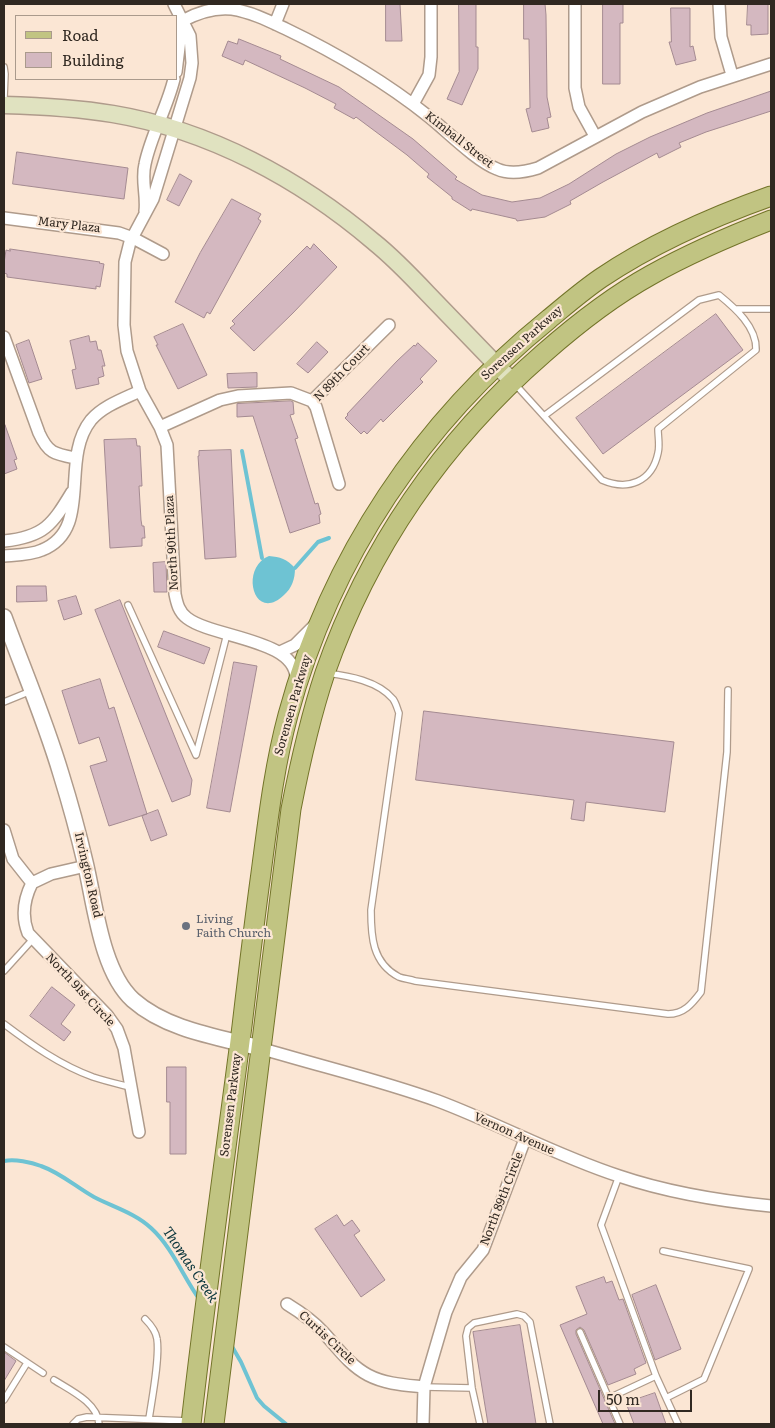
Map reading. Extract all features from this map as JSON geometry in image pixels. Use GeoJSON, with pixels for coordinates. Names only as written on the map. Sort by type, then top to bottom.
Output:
{"type":"FeatureCollection","features":[{"type":"Feature","properties":{"kind":"main road"},"geometry":{"type":"LineString","coordinates":[[4,105],[87,110],[114,114],[166,127],[220,146],[276,173],[348,220],[376,242],[512,382]]}},
{"type":"Feature","properties":{"kind":"main road","name":"Sorensen Parkway"},"geometry":{"type":"LineString","coordinates":[[191,1423],[271,797],[282,741],[296,691],[323,614],[351,556],[395,483],[438,426],[496,364],[569,302],[599,279],[628,261],[705,222],[771,196]]}},
{"type":"Feature","properties":{"kind":"main road","name":"Sorensen Parkway"},"geometry":{"type":"LineString","coordinates":[[214,1424],[291,809],[308,728],[325,673],[358,593],[417,491],[453,445],[512,382],[580,323],[643,280],[716,242],[771,220]]}},
{"type":"Feature","properties":{"kind":"street"},"geometry":{"type":"LineString","coordinates":[[144,215],[146,204],[143,182],[145,163],[166,127],[190,78],[192,63],[190,36],[174,4]]}},
{"type":"Feature","properties":{"kind":"street"},"geometry":{"type":"LineString","coordinates":[[275,24],[283,4]]}},
{"type":"Feature","properties":{"kind":"street"},"geometry":{"type":"LineString","coordinates":[[413,104],[429,75],[431,4]]}},
{"type":"Feature","properties":{"kind":"street"},"geometry":{"type":"LineString","coordinates":[[575,4],[575,88],[579,107],[595,136]]}},
{"type":"Feature","properties":{"kind":"street"},"geometry":{"type":"LineString","coordinates":[[719,4],[720,37],[732,76]]}},
{"type":"Feature","properties":{"kind":"street","name":"Kimball Street"},"geometry":{"type":"LineString","coordinates":[[182,21],[200,12],[222,8],[249,13],[275,24],[346,60],[413,104],[477,157],[490,166],[503,171],[525,172],[538,168],[642,112],[700,86],[771,64]]}},
{"type":"Feature","properties":{"kind":"street"},"geometry":{"type":"LineString","coordinates":[[178,55],[182,21]]}},
{"type":"Feature","properties":{"kind":"street"},"geometry":{"type":"LineString","coordinates":[[4,556],[40,551],[57,540],[70,524],[73,508],[76,458],[80,439],[91,419],[111,405],[140,391],[127,351],[124,325],[125,262],[132,238],[153,199],[174,80]]}},
{"type":"Feature","properties":{"kind":"street","name":"Mary Plaza"},"geometry":{"type":"LineString","coordinates":[[4,218],[104,230],[132,238],[163,254]]}},
{"type":"Feature","properties":{"kind":"street","name":"N 89th Court"},"geometry":{"type":"LineString","coordinates":[[339,484],[316,407],[312,401],[389,325]]}},
{"type":"Feature","properties":{"kind":"street"},"geometry":{"type":"LineString","coordinates":[[4,337],[46,447],[56,454],[76,458]]}},
{"type":"Feature","properties":{"kind":"street","name":"North 90th Plaza"},"geometry":{"type":"LineString","coordinates":[[140,391],[160,427],[167,445],[177,604],[180,611],[194,622],[280,652]]}},
{"type":"Feature","properties":{"kind":"street"},"geometry":{"type":"LineString","coordinates":[[160,427],[220,400],[238,396],[291,393],[312,401]]}},
{"type":"Feature","properties":{"kind":"street"},"geometry":{"type":"LineString","coordinates":[[4,541],[30,536],[42,531],[60,513],[73,490]]}},
{"type":"Feature","properties":{"kind":"street"},"geometry":{"type":"LineString","coordinates":[[280,652],[287,650],[302,640],[323,614]]}},
{"type":"Feature","properties":{"kind":"street","name":"Irvington Road"},"geometry":{"type":"LineString","coordinates":[[4,617],[61,773],[110,965],[119,982],[141,1006],[165,1020],[192,1030],[260,1048]]}},
{"type":"Feature","properties":{"kind":"street"},"geometry":{"type":"LineString","coordinates":[[280,652],[292,663],[296,672],[296,691]]}},
{"type":"Feature","properties":{"kind":"street"},"geometry":{"type":"LineString","coordinates":[[4,830],[13,859],[32,883],[52,874],[86,866]]}},
{"type":"Feature","properties":{"kind":"street","name":"North 91st Circle"},"geometry":{"type":"LineString","coordinates":[[32,883],[23,910],[25,925],[33,939],[107,1015],[117,1029],[124,1048],[139,1132]]}},
{"type":"Feature","properties":{"kind":"street","name":"Vernon Avenue"},"geometry":{"type":"LineString","coordinates":[[260,1048],[436,1101],[619,1176],[664,1190],[705,1198],[771,1206]]}},
{"type":"Feature","properties":{"kind":"street","name":"North 89th Circle"},"geometry":{"type":"LineString","coordinates":[[423,1424],[424,1387],[446,1312],[461,1277],[483,1250],[525,1139]]}},
{"type":"Feature","properties":{"kind":"street","name":"Curtis Circle"},"geometry":{"type":"LineString","coordinates":[[287,1304],[303,1314],[322,1331],[346,1359],[367,1375],[389,1383],[424,1387]]}},
{"type":"Feature","properties":{"kind":"lane"},"geometry":{"type":"LineString","coordinates":[[4,67],[4,98]]}},
{"type":"Feature","properties":{"kind":"lane"},"geometry":{"type":"LineString","coordinates":[[512,382],[602,480],[612,484],[628,485],[643,479],[653,468],[658,452],[658,429],[756,350],[756,339],[737,309],[718,295],[699,300],[544,416]]}},
{"type":"Feature","properties":{"kind":"lane"},"geometry":{"type":"LineString","coordinates":[[737,309],[771,310]]}},
{"type":"Feature","properties":{"kind":"lane"},"geometry":{"type":"LineString","coordinates":[[128,605],[196,754],[227,634]]}},
{"type":"Feature","properties":{"kind":"lane"},"geometry":{"type":"LineString","coordinates":[[325,673],[368,682],[388,694],[394,701],[399,713],[371,910],[371,935],[375,950],[383,964],[399,976],[415,981],[668,1014],[676,1014],[692,1005],[701,992],[727,752],[728,690]]}},
{"type":"Feature","properties":{"kind":"lane"},"geometry":{"type":"LineString","coordinates":[[4,702],[32,691]]}},
{"type":"Feature","properties":{"kind":"lane"},"geometry":{"type":"LineString","coordinates":[[4,971],[33,939]]}},
{"type":"Feature","properties":{"kind":"lane"},"geometry":{"type":"LineString","coordinates":[[4,1024],[34,1047],[68,1066],[94,1077],[131,1087]]}},
{"type":"Feature","properties":{"kind":"lane"},"geometry":{"type":"LineString","coordinates":[[619,1176],[601,1225],[656,1376],[678,1424]]}},
{"type":"Feature","properties":{"kind":"lane"},"geometry":{"type":"LineString","coordinates":[[662,1251],[749,1269],[704,1379],[666,1398]]}},
{"type":"Feature","properties":{"kind":"lane"},"geometry":{"type":"LineString","coordinates":[[480,1424],[472,1388],[466,1336],[468,1328],[474,1322],[517,1314],[524,1316],[530,1322],[550,1424]]}},
{"type":"Feature","properties":{"kind":"lane"},"geometry":{"type":"LineString","coordinates":[[145,1319],[157,1338],[157,1354],[149,1419]]}},
{"type":"Feature","properties":{"kind":"lane"},"geometry":{"type":"LineString","coordinates":[[580,1332],[620,1424]]}},
{"type":"Feature","properties":{"kind":"lane"},"geometry":{"type":"LineString","coordinates":[[4,1347],[43,1373]]}},
{"type":"Feature","properties":{"kind":"lane"},"geometry":{"type":"LineString","coordinates":[[4,1400],[27,1362]]}},
{"type":"Feature","properties":{"kind":"lane"},"geometry":{"type":"LineString","coordinates":[[609,1398],[656,1376]]}},
{"type":"Feature","properties":{"kind":"lane"},"geometry":{"type":"LineString","coordinates":[[54,1380],[87,1402],[99,1417],[100,1424]]}},
{"type":"Feature","properties":{"kind":"lane"},"geometry":{"type":"LineString","coordinates":[[424,1387],[472,1388]]}},
{"type":"Feature","properties":{"kind":"lane"},"geometry":{"type":"LineString","coordinates":[[73,1424],[78,1419],[87,1416],[191,1423]]}},
{"type":"Feature","properties":{"kind":"water"},"geometry":{"type":"Polygon","coordinates":[[[269,556],[286,561],[295,568],[295,572],[294,580],[287,592],[274,602],[265,603],[258,599],[254,591],[253,581],[254,571],[260,562],[269,556]]]}},
{"type":"Feature","properties":{"kind":"building"},"geometry":{"type":"Polygon","coordinates":[[[386,4],[400,4],[402,41],[386,41],[386,4]]]}},
{"type":"Feature","properties":{"kind":"building"},"geometry":{"type":"Polygon","coordinates":[[[459,4],[476,4],[476,47],[478,47],[478,69],[462,105],[447,99],[459,72],[459,4]]]}},
{"type":"Feature","properties":{"kind":"building"},"geometry":{"type":"Polygon","coordinates":[[[524,4],[545,4],[546,15],[547,97],[551,117],[547,118],[549,128],[532,132],[526,109],[530,108],[529,39],[524,39],[524,4]]]}},
{"type":"Feature","properties":{"kind":"building"},"geometry":{"type":"Polygon","coordinates":[[[603,4],[623,4],[623,23],[620,23],[620,84],[603,84],[603,4]]]}},
{"type":"Feature","properties":{"kind":"building"},"geometry":{"type":"Polygon","coordinates":[[[748,4],[768,4],[768,34],[751,35],[751,25],[747,25],[748,4]]]}},
{"type":"Feature","properties":{"kind":"building"},"geometry":{"type":"Polygon","coordinates":[[[671,8],[690,8],[690,47],[693,46],[696,60],[676,65],[669,42],[671,42],[671,8]]]}},
{"type":"Feature","properties":{"kind":"building"},"geometry":{"type":"Polygon","coordinates":[[[239,39],[281,56],[280,59],[339,87],[413,139],[457,177],[455,179],[482,195],[512,202],[540,198],[569,184],[616,154],[650,137],[707,113],[771,91],[771,111],[706,132],[679,143],[681,147],[659,158],[657,153],[570,201],[571,204],[545,217],[517,221],[516,219],[472,209],[471,211],[452,199],[452,197],[427,177],[429,174],[407,155],[356,117],[354,119],[334,108],[336,104],[245,60],[243,65],[222,56],[228,41],[237,44],[239,39]]]}},
{"type":"Feature","properties":{"kind":"building"},"geometry":{"type":"Polygon","coordinates":[[[17,152],[128,168],[124,199],[13,184],[17,152]]]}},
{"type":"Feature","properties":{"kind":"building"},"geometry":{"type":"Polygon","coordinates":[[[180,174],[192,181],[179,206],[167,200],[180,174]]]}},
{"type":"Feature","properties":{"kind":"building"},"geometry":{"type":"Polygon","coordinates":[[[232,199],[261,214],[258,219],[261,221],[210,314],[207,312],[204,318],[175,302],[200,253],[232,199]]]}},
{"type":"Feature","properties":{"kind":"building"},"geometry":{"type":"Polygon","coordinates":[[[314,244],[337,267],[254,351],[230,328],[235,324],[232,321],[307,246],[310,249],[314,244]]]}},
{"type":"Feature","properties":{"kind":"building"},"geometry":{"type":"Polygon","coordinates":[[[10,249],[100,262],[104,264],[100,287],[96,286],[96,289],[7,277],[7,274],[4,273],[4,263],[6,250],[10,251],[10,249]]]}},
{"type":"Feature","properties":{"kind":"building"},"geometry":{"type":"Polygon","coordinates":[[[716,314],[743,350],[603,454],[576,418],[716,314]]]}},
{"type":"Feature","properties":{"kind":"building"},"geometry":{"type":"Polygon","coordinates":[[[183,324],[207,375],[178,389],[156,345],[158,345],[154,337],[183,324]]]}},
{"type":"Feature","properties":{"kind":"building"},"geometry":{"type":"Polygon","coordinates":[[[89,336],[90,342],[96,341],[98,350],[101,350],[105,366],[102,366],[104,376],[98,378],[99,384],[76,389],[72,370],[76,369],[70,341],[89,336]]]}},
{"type":"Feature","properties":{"kind":"building"},"geometry":{"type":"Polygon","coordinates":[[[29,340],[42,379],[29,383],[16,345],[29,340]]]}},
{"type":"Feature","properties":{"kind":"building"},"geometry":{"type":"Polygon","coordinates":[[[317,342],[328,352],[308,373],[297,364],[317,342]]]}},
{"type":"Feature","properties":{"kind":"building"},"geometry":{"type":"Polygon","coordinates":[[[418,343],[437,361],[420,379],[423,382],[383,422],[381,419],[367,434],[364,431],[361,434],[345,418],[347,414],[397,361],[418,343]]]}},
{"type":"Feature","properties":{"kind":"building"},"geometry":{"type":"Polygon","coordinates":[[[257,373],[257,387],[228,388],[227,374],[257,373]]]}},
{"type":"Feature","properties":{"kind":"building"},"geometry":{"type":"Polygon","coordinates":[[[293,402],[294,414],[290,415],[298,438],[295,439],[315,504],[318,503],[321,514],[319,515],[320,523],[290,533],[253,416],[237,417],[237,404],[293,402]]]}},
{"type":"Feature","properties":{"kind":"building"},"geometry":{"type":"Polygon","coordinates":[[[5,425],[17,459],[14,460],[17,469],[4,474],[5,425]]]}},
{"type":"Feature","properties":{"kind":"building"},"geometry":{"type":"Polygon","coordinates":[[[136,439],[137,446],[140,446],[142,486],[139,486],[141,520],[142,526],[144,526],[145,538],[142,538],[142,546],[110,548],[104,440],[136,439]]]}},
{"type":"Feature","properties":{"kind":"building"},"geometry":{"type":"Polygon","coordinates":[[[231,450],[236,557],[205,559],[199,451],[231,450]]]}},
{"type":"Feature","properties":{"kind":"building"},"geometry":{"type":"Polygon","coordinates":[[[166,562],[167,592],[154,592],[153,563],[166,562]]]}},
{"type":"Feature","properties":{"kind":"building"},"geometry":{"type":"Polygon","coordinates":[[[17,586],[46,586],[47,601],[17,602],[17,586]]]}},
{"type":"Feature","properties":{"kind":"building"},"geometry":{"type":"Polygon","coordinates":[[[76,596],[82,614],[64,620],[58,601],[76,596]]]}},
{"type":"Feature","properties":{"kind":"building"},"geometry":{"type":"Polygon","coordinates":[[[120,600],[192,780],[190,795],[172,802],[95,610],[120,600]]]}},
{"type":"Feature","properties":{"kind":"building"},"geometry":{"type":"Polygon","coordinates":[[[164,631],[210,648],[204,664],[158,647],[164,631]]]}},
{"type":"Feature","properties":{"kind":"building"},"geometry":{"type":"Polygon","coordinates":[[[234,662],[257,666],[230,812],[207,808],[234,662]]]}},
{"type":"Feature","properties":{"kind":"building"},"geometry":{"type":"Polygon","coordinates":[[[100,679],[109,709],[114,707],[147,814],[109,826],[90,766],[107,761],[99,737],[79,744],[62,691],[100,679]]]}},
{"type":"Feature","properties":{"kind":"building"},"geometry":{"type":"Polygon","coordinates":[[[424,711],[674,742],[665,812],[586,802],[584,821],[571,819],[574,800],[416,780],[424,711]]]}},
{"type":"Feature","properties":{"kind":"building"},"geometry":{"type":"Polygon","coordinates":[[[158,810],[167,835],[151,841],[142,816],[158,810]]]}},
{"type":"Feature","properties":{"kind":"building"},"geometry":{"type":"Polygon","coordinates":[[[52,987],[75,1005],[61,1024],[71,1032],[64,1041],[30,1016],[52,987]]]}},
{"type":"Feature","properties":{"kind":"building"},"geometry":{"type":"Polygon","coordinates":[[[167,1067],[186,1067],[186,1154],[170,1154],[170,1102],[167,1102],[167,1067]]]}},
{"type":"Feature","properties":{"kind":"building"},"geometry":{"type":"Polygon","coordinates":[[[337,1215],[344,1226],[352,1220],[360,1231],[354,1235],[385,1280],[361,1297],[315,1229],[337,1215]]]}},
{"type":"Feature","properties":{"kind":"building"},"geometry":{"type":"Polygon","coordinates":[[[604,1277],[606,1283],[612,1281],[619,1300],[623,1299],[646,1363],[634,1369],[636,1374],[608,1385],[584,1330],[580,1327],[576,1330],[576,1334],[615,1424],[603,1424],[560,1325],[587,1314],[576,1287],[604,1277]]]}},
{"type":"Feature","properties":{"kind":"building"},"geometry":{"type":"Polygon","coordinates":[[[656,1285],[681,1349],[655,1360],[632,1295],[656,1285]]]}},
{"type":"Feature","properties":{"kind":"building"},"geometry":{"type":"Polygon","coordinates":[[[520,1325],[536,1424],[488,1424],[473,1332],[520,1325]]]}},
{"type":"Feature","properties":{"kind":"building"},"geometry":{"type":"Polygon","coordinates":[[[4,1352],[16,1361],[4,1381],[4,1352]]]}},
{"type":"Feature","properties":{"kind":"building"},"geometry":{"type":"Polygon","coordinates":[[[655,1393],[666,1424],[634,1424],[626,1403],[655,1393]]]}},
{"type":"Feature","properties":{"kind":"waterway"},"geometry":{"type":"LineString","coordinates":[[242,451],[262,558]]}},
{"type":"Feature","properties":{"kind":"waterway"},"geometry":{"type":"LineString","coordinates":[[295,568],[318,542],[329,538]]}},
{"type":"Feature","properties":{"kind":"waterway","name":"Thomas Creek"},"geometry":{"type":"LineString","coordinates":[[4,1161],[23,1161],[48,1169],[94,1197],[131,1214],[145,1223],[166,1244],[200,1300]]}},
{"type":"Feature","properties":{"kind":"waterway","name":"Thomas Creek"},"geometry":{"type":"LineString","coordinates":[[230,1343],[241,1362],[257,1398],[286,1424]]}},
{"type":"Feature","properties":{"kind":"place","name":"Living Faith Church"},"geometry":{"type":"Point","coordinates":[186,926]}}]}
